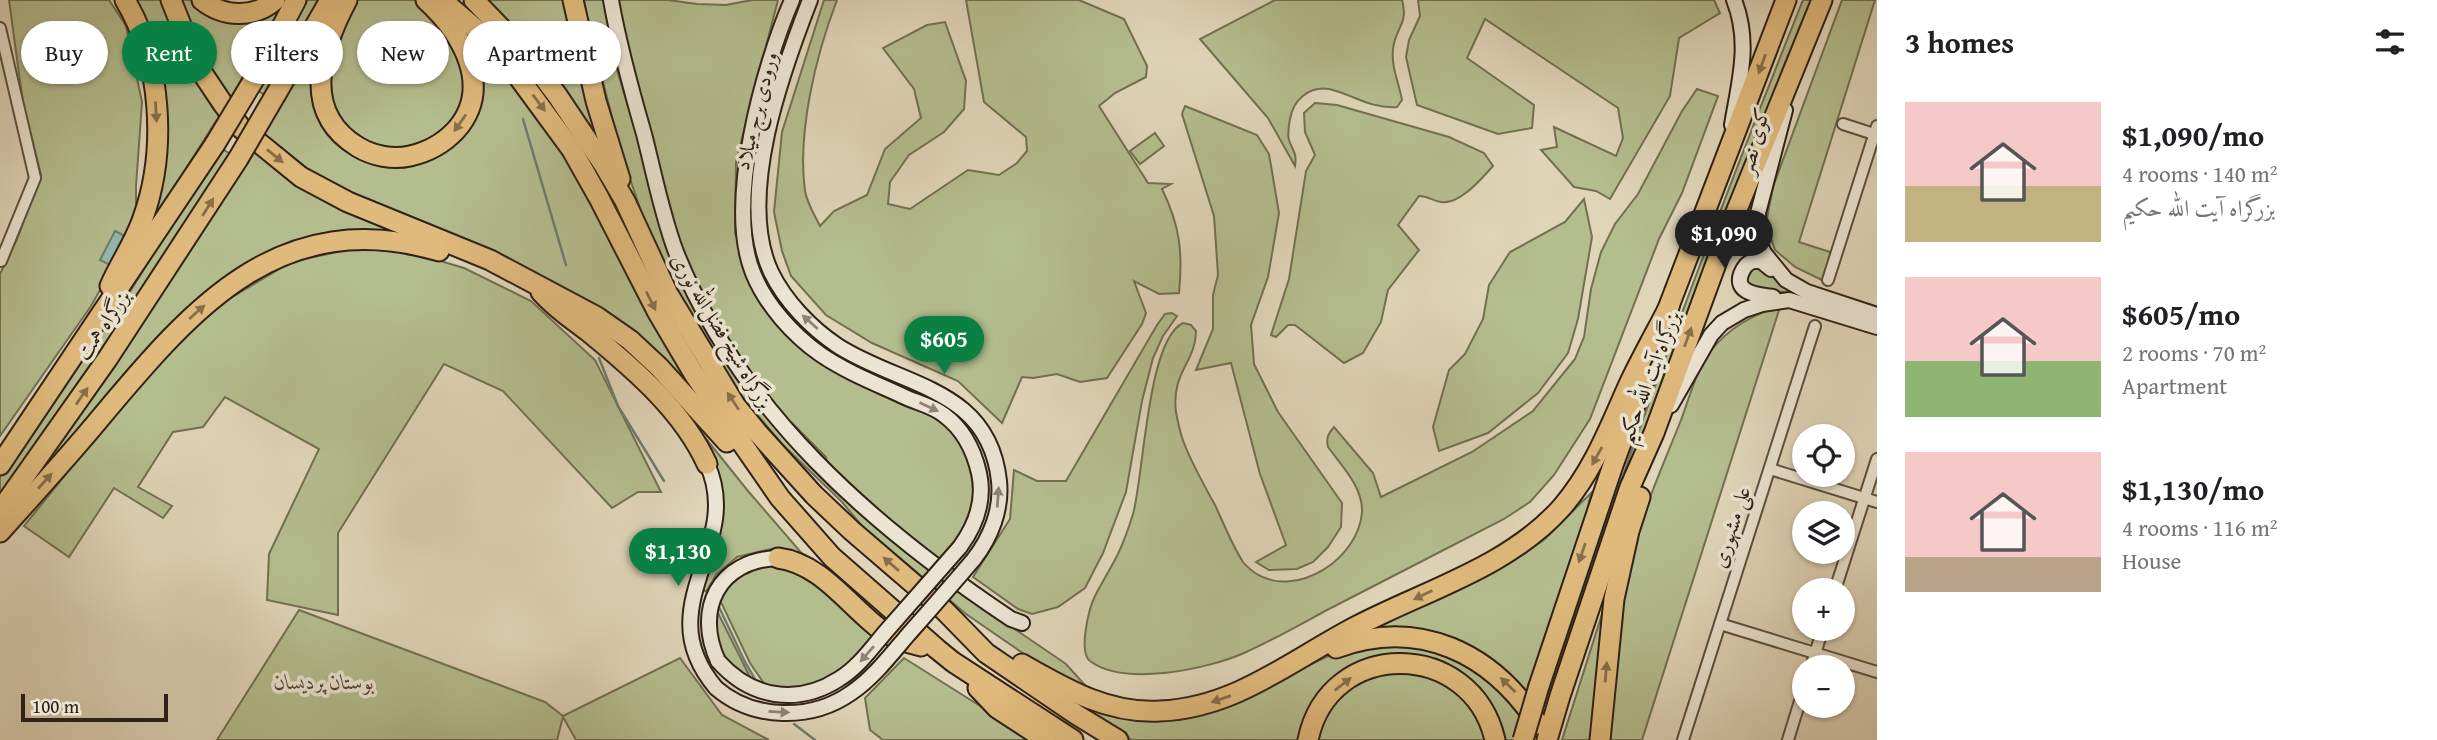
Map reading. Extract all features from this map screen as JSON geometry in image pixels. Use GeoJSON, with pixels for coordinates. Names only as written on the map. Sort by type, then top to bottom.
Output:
{"type":"FeatureCollection","features":[{"type":"Feature","properties":{"kind":"highway"},"geometry":{"type":"LineString","coordinates":[[89,335],[116,272],[142,222],[149,201],[156,156],[157,127],[153,80],[142,40],[125,0]]}},
{"type":"Feature","properties":{"kind":"highway"},"geometry":{"type":"LineString","coordinates":[[170,0],[197,65],[242,129],[301,177],[324,190],[374,214],[490,260],[597,317],[630,340],[659,367],[780,498]]}},
{"type":"Feature","properties":{"kind":"highway"},"geometry":{"type":"LineString","coordinates":[[201,0],[211,7],[235,14],[248,14],[275,0]]}},
{"type":"Feature","properties":{"kind":"highway","name":"بزرگراه همت"},"geometry":{"type":"LineString","coordinates":[[0,465],[215,144],[256,76],[296,0]]}},
{"type":"Feature","properties":{"kind":"highway","name":"بزرگراه همت"},"geometry":{"type":"LineString","coordinates":[[0,511],[108,358],[238,159],[330,0]]}},
{"type":"Feature","properties":{"kind":"highway"},"geometry":{"type":"LineString","coordinates":[[347,0],[323,56],[320,84],[322,99],[336,128],[349,141],[377,155],[395,158],[408,157],[440,145],[460,125],[472,99],[473,80],[466,51],[451,27],[426,0]]}},
{"type":"Feature","properties":{"kind":"highway","name":"بزرگراه شیخ فضل‌الله نوری"},"geometry":{"type":"LineString","coordinates":[[443,0],[506,60],[572,150],[688,364],[780,498],[832,557],[937,649],[1073,740]]}},
{"type":"Feature","properties":{"kind":"highway","name":"بزرگراه شیخ فضل‌الله نوری"},"geometry":{"type":"LineString","coordinates":[[474,0],[527,55],[604,164],[625,201],[668,294],[735,405],[814,495],[944,610],[986,653],[1118,740]]}},
{"type":"Feature","properties":{"kind":"highway"},"geometry":{"type":"LineString","coordinates":[[573,0],[596,101],[625,201]]}},
{"type":"Feature","properties":{"kind":"highway","name":"بزرگراه آیت الله حکیم"},"geometry":{"type":"LineString","coordinates":[[1523,740],[1577,569],[1669,307],[1786,0]]}},
{"type":"Feature","properties":{"kind":"highway","name":"بزرگراه آیت الله حکیم"},"geometry":{"type":"LineString","coordinates":[[1547,740],[1630,487],[1651,440],[1721,251],[1822,0]]}},
{"type":"Feature","properties":{"kind":"highway"},"geometry":{"type":"LineString","coordinates":[[0,532],[176,332],[221,292],[259,266],[314,245],[359,240],[405,242],[453,255],[490,260]]}},
{"type":"Feature","properties":{"kind":"highway"},"geometry":{"type":"LineString","coordinates":[[531,280],[556,309],[588,331],[666,403],[687,430],[707,464]]}},
{"type":"Feature","properties":{"kind":"highway"},"geometry":{"type":"LineString","coordinates":[[944,610],[1020,663],[1094,702],[1129,710],[1162,711],[1206,705],[1253,686],[1356,626],[1488,563],[1521,544],[1544,526],[1574,492],[1596,458],[1669,307]]}},
{"type":"Feature","properties":{"kind":"highway"},"geometry":{"type":"LineString","coordinates":[[1600,740],[1614,599],[1629,531],[1641,493],[1651,440]]}},
{"type":"Feature","properties":{"kind":"highway"},"geometry":{"type":"LineString","coordinates":[[778,558],[803,564],[817,573],[878,628],[912,644],[937,649]]}},
{"type":"Feature","properties":{"kind":"highway"},"geometry":{"type":"LineString","coordinates":[[1293,665],[1369,638],[1400,636],[1433,642],[1467,654],[1501,678],[1523,700],[1547,740]]}},
{"type":"Feature","properties":{"kind":"highway"},"geometry":{"type":"LineString","coordinates":[[953,662],[997,708],[1046,740]]}},
{"type":"Feature","properties":{"kind":"highway"},"geometry":{"type":"LineString","coordinates":[[1308,740],[1321,707],[1342,683],[1366,669],[1400,663],[1416,664],[1440,672],[1464,687],[1486,715],[1494,740]]}},
{"type":"Feature","properties":{"kind":"street"},"geometry":{"type":"LineString","coordinates":[[611,0],[628,82],[675,249],[690,284],[726,348],[764,402],[848,494],[933,565],[1011,620],[1022,623]]}},
{"type":"Feature","properties":{"kind":"street"},"geometry":{"type":"LineString","coordinates":[[778,558],[745,564],[725,580],[709,610],[707,627],[710,645],[718,662],[743,685],[778,695],[800,695],[839,679],[859,663],[960,547],[978,514],[981,489],[974,456],[962,434],[944,415],[839,366],[802,339],[773,306],[754,275],[744,238],[743,195],[768,68],[792,0]]}},
{"type":"Feature","properties":{"kind":"street","name":"ورودی برج میلاد"},"geometry":{"type":"LineString","coordinates":[[707,464],[717,499],[715,522],[688,621],[691,644],[697,662],[716,688],[742,704],[764,711],[809,711],[850,694],[874,673],[974,559],[992,530],[999,502],[995,460],[981,429],[972,417],[952,400],[848,351],[807,320],[790,302],[771,271],[760,236],[758,194],[774,106],[810,0]]}},
{"type":"Feature","properties":{"kind":"street"},"geometry":{"type":"LineString","coordinates":[[1724,166],[1741,77],[1744,40],[1734,0]]}},
{"type":"Feature","properties":{"kind":"street"},"geometry":{"type":"LineString","coordinates":[[0,27],[35,178],[1,261]]}},
{"type":"Feature","properties":{"kind":"street","name":"کوی نصر"},"geometry":{"type":"LineString","coordinates":[[1793,75],[1758,214],[1759,243],[1786,279],[1807,292],[1877,314]]}},
{"type":"Feature","properties":{"kind":"street"},"geometry":{"type":"LineString","coordinates":[[1828,280],[1876,132],[1843,124]]}},
{"type":"Feature","properties":{"kind":"street"},"geometry":{"type":"LineString","coordinates":[[1786,279],[1757,260],[1748,263],[1739,279],[1740,286],[1745,291],[1788,300],[1877,327]]}},
{"type":"Feature","properties":{"kind":"street"},"geometry":{"type":"LineString","coordinates":[[1651,440],[1705,344],[1717,328],[1744,310],[1788,300]]}},
{"type":"Feature","properties":{"kind":"street","name":"علی مشهوری"},"geometry":{"type":"LineString","coordinates":[[1684,740],[1815,326]]}},
{"type":"Feature","properties":{"kind":"street"},"geometry":{"type":"LineString","coordinates":[[839,366],[848,351]]}},
{"type":"Feature","properties":{"kind":"street"},"geometry":{"type":"LineString","coordinates":[[1839,578],[1877,459]]}},
{"type":"Feature","properties":{"kind":"street"},"geometry":{"type":"LineString","coordinates":[[1770,468],[1877,502]]}},
{"type":"Feature","properties":{"kind":"street"},"geometry":{"type":"LineString","coordinates":[[1720,624],[1877,673]]}},
{"type":"Feature","properties":{"kind":"street"},"geometry":{"type":"LineString","coordinates":[[1815,653],[1819,641]]}},
{"type":"Feature","properties":{"kind":"street"},"geometry":{"type":"LineString","coordinates":[[1788,740],[1795,718]]}},
{"type":"Feature","properties":{"kind":"green space"},"geometry":{"type":"Polygon","coordinates":[[[9,0],[109,0],[123,21],[122,84],[138,84],[142,102],[136,212],[108,276],[91,306],[0,436],[0,274],[17,239],[41,175],[23,103],[9,0]]]}},
{"type":"Feature","properties":{"kind":"green space"},"geometry":{"type":"Polygon","coordinates":[[[133,0],[164,0],[175,21],[136,21],[133,0]]]}},
{"type":"Feature","properties":{"kind":"green space"},"geometry":{"type":"Polygon","coordinates":[[[177,0],[192,0],[202,8],[287,0],[275,21],[231,21],[231,84],[239,84],[228,103],[215,84],[217,21],[186,21],[177,0]]]}},
{"type":"Feature","properties":{"kind":"green space"},"geometry":{"type":"Polygon","coordinates":[[[307,0],[319,0],[307,21],[295,21],[307,0]]]}},
{"type":"Feature","properties":{"kind":"green space"},"geometry":{"type":"Polygon","coordinates":[[[339,0],[335,21],[327,21],[339,0]]]}},
{"type":"Feature","properties":{"kind":"green space"},"geometry":{"type":"Polygon","coordinates":[[[353,0],[420,0],[438,21],[357,21],[357,84],[449,84],[449,33],[456,41],[463,67],[463,84],[468,85],[455,122],[414,150],[372,148],[339,122],[327,92],[328,84],[343,84],[342,21],[353,0]]]}},
{"type":"Feature","properties":{"kind":"green space"},"geometry":{"type":"Polygon","coordinates":[[[482,0],[564,0],[568,21],[498,21],[482,0]]]}},
{"type":"Feature","properties":{"kind":"green space"},"geometry":{"type":"Polygon","coordinates":[[[584,0],[605,0],[608,21],[588,21],[584,0]]]}},
{"type":"Feature","properties":{"kind":"green space"},"geometry":{"type":"Polygon","coordinates":[[[615,0],[668,0],[726,5],[752,0],[778,0],[736,162],[735,233],[742,251],[784,327],[938,416],[953,431],[971,463],[976,491],[970,522],[940,564],[827,468],[826,457],[792,423],[786,422],[769,402],[711,314],[678,245],[615,0]]]}},
{"type":"Feature","properties":{"kind":"green space"},"geometry":{"type":"Polygon","coordinates":[[[824,0],[837,0],[810,94],[803,168],[806,196],[820,226],[834,211],[867,195],[885,149],[921,118],[914,89],[883,48],[927,25],[945,22],[966,81],[964,109],[944,132],[909,155],[890,182],[888,204],[910,209],[968,170],[999,175],[1017,163],[1027,151],[1026,137],[984,102],[966,0],[1079,0],[1124,19],[1147,66],[1146,77],[1115,93],[1099,106],[1148,183],[1171,184],[1162,189],[1176,227],[1180,278],[1179,293],[1159,294],[1134,281],[1146,313],[1142,324],[1107,378],[1080,382],[1057,374],[1022,377],[1002,423],[958,381],[872,343],[826,315],[791,276],[782,251],[774,212],[782,132],[824,0]]]}},
{"type":"Feature","properties":{"kind":"green space"},"geometry":{"type":"Polygon","coordinates":[[[1275,0],[1402,0],[1404,8],[1403,21],[1394,42],[1393,56],[1402,100],[1397,107],[1387,107],[1370,104],[1329,89],[1309,92],[1298,100],[1290,119],[1288,138],[1295,155],[1295,166],[1268,118],[1200,39],[1275,0]]]}},
{"type":"Feature","properties":{"kind":"green space"},"geometry":{"type":"Polygon","coordinates":[[[1418,0],[1714,0],[1720,13],[1679,38],[1670,96],[1610,199],[1596,191],[1574,187],[1541,150],[1557,147],[1554,127],[1616,156],[1623,138],[1618,108],[1485,19],[1467,58],[1534,105],[1532,128],[1498,134],[1417,105],[1406,57],[1409,40],[1420,16],[1418,0]]]}},
{"type":"Feature","properties":{"kind":"green space"},"geometry":{"type":"Polygon","coordinates":[[[1803,0],[1811,0],[1696,297],[1551,705],[1545,703],[1668,350],[1803,0]]]}},
{"type":"Feature","properties":{"kind":"green space"},"geometry":{"type":"Polygon","coordinates":[[[1842,0],[1875,0],[1799,242],[1833,253],[1824,281],[1795,267],[1775,250],[1766,224],[1773,187],[1842,0]]]}},
{"type":"Feature","properties":{"kind":"green space"},"geometry":{"type":"Polygon","coordinates":[[[449,18],[463,29],[463,62],[449,18]]]}},
{"type":"Feature","properties":{"kind":"green space"},"geometry":{"type":"Polygon","coordinates":[[[621,83],[676,259],[803,456],[877,527],[962,593],[1066,664],[1092,693],[1056,676],[966,614],[862,526],[842,502],[782,444],[741,395],[681,297],[647,228],[622,156],[603,84],[621,83]]]}},
{"type":"Feature","properties":{"kind":"green space"},"geometry":{"type":"Polygon","coordinates":[[[145,84],[206,84],[221,113],[119,275],[160,184],[145,84]]]}},
{"type":"Feature","properties":{"kind":"green space"},"geometry":{"type":"Polygon","coordinates":[[[260,84],[273,84],[266,96],[257,90],[260,84]]]}},
{"type":"Feature","properties":{"kind":"green space"},"geometry":{"type":"Polygon","coordinates":[[[291,84],[323,84],[318,110],[399,165],[477,107],[470,84],[514,84],[562,144],[721,425],[646,346],[322,183],[260,137],[291,84]]]}},
{"type":"Feature","properties":{"kind":"green space"},"geometry":{"type":"Polygon","coordinates":[[[547,84],[584,84],[611,166],[547,84]]]}},
{"type":"Feature","properties":{"kind":"green space"},"geometry":{"type":"Polygon","coordinates":[[[1697,89],[1718,96],[1682,193],[1659,239],[1590,419],[1554,475],[1530,502],[1504,519],[1266,643],[1228,659],[1166,673],[1144,674],[1105,669],[1090,661],[1085,640],[1090,610],[1118,554],[1131,519],[1154,381],[1171,334],[1183,323],[1191,325],[1196,331],[1192,351],[1177,387],[1176,412],[1179,428],[1194,467],[1235,549],[1243,562],[1255,573],[1272,580],[1307,578],[1338,559],[1350,545],[1362,512],[1355,485],[1328,447],[1330,432],[1334,427],[1373,473],[1381,497],[1472,452],[1533,411],[1575,359],[1584,337],[1591,289],[1601,252],[1615,224],[1638,194],[1682,111],[1697,89]]]}},
{"type":"Feature","properties":{"kind":"green space"},"geometry":{"type":"Polygon","coordinates":[[[1315,103],[1337,105],[1449,137],[1484,153],[1493,166],[1470,190],[1456,199],[1441,202],[1419,196],[1398,225],[1419,250],[1388,290],[1381,322],[1363,353],[1344,363],[1295,325],[1288,325],[1276,337],[1271,335],[1289,279],[1306,171],[1315,155],[1305,132],[1304,113],[1315,103]]]}},
{"type":"Feature","properties":{"kind":"green space"},"geometry":{"type":"Polygon","coordinates":[[[1185,106],[1257,135],[1269,154],[1279,213],[1268,277],[1251,325],[1254,364],[1278,412],[1342,503],[1341,527],[1328,547],[1313,562],[1297,569],[1269,570],[1256,562],[1286,545],[1260,474],[1231,363],[1196,370],[1213,329],[1213,295],[1218,275],[1214,216],[1182,114],[1185,106]]]}},
{"type":"Feature","properties":{"kind":"green space"},"geometry":{"type":"Polygon","coordinates":[[[1155,133],[1164,146],[1140,164],[1130,151],[1155,133]]]}},
{"type":"Feature","properties":{"kind":"green space"},"geometry":{"type":"Polygon","coordinates":[[[220,147],[230,154],[204,198],[119,327],[0,494],[0,476],[126,298],[220,147]]]}},
{"type":"Feature","properties":{"kind":"green space"},"geometry":{"type":"Polygon","coordinates":[[[253,148],[454,252],[403,239],[251,264],[0,521],[253,148]]]}},
{"type":"Feature","properties":{"kind":"green space"},"geometry":{"type":"Polygon","coordinates":[[[1584,199],[1592,237],[1578,319],[1568,353],[1538,393],[1488,433],[1439,451],[1433,427],[1449,370],[1465,354],[1483,319],[1489,285],[1510,252],[1565,222],[1584,199]]]}},
{"type":"Feature","properties":{"kind":"green space"},"geometry":{"type":"Polygon","coordinates":[[[351,249],[400,249],[464,268],[531,301],[595,360],[661,492],[638,492],[612,508],[503,391],[444,364],[338,533],[338,615],[267,600],[269,554],[319,449],[225,397],[203,427],[173,432],[138,487],[172,506],[163,518],[114,488],[69,557],[24,526],[130,395],[214,308],[291,262],[351,249]]]}},
{"type":"Feature","properties":{"kind":"green space"},"geometry":{"type":"Polygon","coordinates":[[[1752,267],[1763,267],[1808,299],[1784,292],[1756,290],[1746,283],[1745,276],[1752,267]]]}},
{"type":"Feature","properties":{"kind":"green space"},"geometry":{"type":"Polygon","coordinates":[[[1780,307],[1642,740],[1609,740],[1624,587],[1645,510],[1693,385],[1705,360],[1724,336],[1750,318],[1780,307]]]}},
{"type":"Feature","properties":{"kind":"green space"},"geometry":{"type":"Polygon","coordinates":[[[1172,313],[1177,316],[1163,336],[1153,358],[1142,401],[1126,492],[1103,553],[1085,588],[1058,607],[1032,614],[1018,609],[973,577],[1010,519],[1014,470],[1037,481],[1066,481],[1157,325],[1165,314],[1172,313]]]}},
{"type":"Feature","properties":{"kind":"green space"},"geometry":{"type":"Polygon","coordinates":[[[652,376],[663,385],[805,557],[771,549],[737,557],[716,575],[706,592],[703,589],[722,517],[723,497],[719,478],[702,441],[652,376]]]}},
{"type":"Feature","properties":{"kind":"green space"},"geometry":{"type":"Polygon","coordinates":[[[1591,493],[1585,521],[1528,697],[1495,667],[1367,633],[1524,554],[1545,539],[1591,493]]]}},
{"type":"Feature","properties":{"kind":"green space"},"geometry":{"type":"Polygon","coordinates":[[[770,564],[803,571],[876,635],[841,671],[808,688],[767,688],[750,663],[719,598],[739,574],[770,564]]]}},
{"type":"Feature","properties":{"kind":"green space"},"geometry":{"type":"Polygon","coordinates":[[[1607,605],[1591,740],[1562,740],[1602,614],[1607,605]]]}},
{"type":"Feature","properties":{"kind":"green space"},"geometry":{"type":"Polygon","coordinates":[[[715,607],[753,683],[740,677],[718,650],[715,607]]]}},
{"type":"Feature","properties":{"kind":"green space","name":"بوستان پردیسان"},"geometry":{"type":"Polygon","coordinates":[[[299,610],[545,702],[563,716],[680,658],[722,715],[769,740],[576,740],[563,717],[557,740],[217,740],[299,610]]]}},
{"type":"Feature","properties":{"kind":"green space"},"geometry":{"type":"Polygon","coordinates":[[[1367,643],[1444,650],[1525,708],[1515,740],[1499,740],[1462,679],[1365,665],[1302,740],[1132,740],[1031,675],[1120,714],[1265,686],[1339,651],[1367,643]]]}},
{"type":"Feature","properties":{"kind":"green space"},"geometry":{"type":"Polygon","coordinates":[[[904,658],[1034,740],[883,740],[870,730],[865,698],[904,658]]]}},
{"type":"Feature","properties":{"kind":"green space"},"geometry":{"type":"Polygon","coordinates":[[[1422,670],[1469,699],[1489,740],[1313,740],[1328,706],[1362,677],[1422,670]]]}},
{"type":"Feature","properties":{"kind":"water"},"geometry":{"type":"Polygon","coordinates":[[[115,231],[125,236],[110,265],[100,260],[115,231]]]}},
{"type":"Feature","properties":{"kind":"waterway"},"geometry":{"type":"LineString","coordinates":[[523,119],[566,265]]}},
{"type":"Feature","properties":{"kind":"waterway"},"geometry":{"type":"LineString","coordinates":[[599,358],[618,406],[664,481]]}},
{"type":"Feature","properties":{"kind":"waterway"},"geometry":{"type":"LineString","coordinates":[[719,607],[756,681]]}},
{"type":"Feature","properties":{"kind":"waterway"},"geometry":{"type":"LineString","coordinates":[[794,724],[815,740]]}}]}
